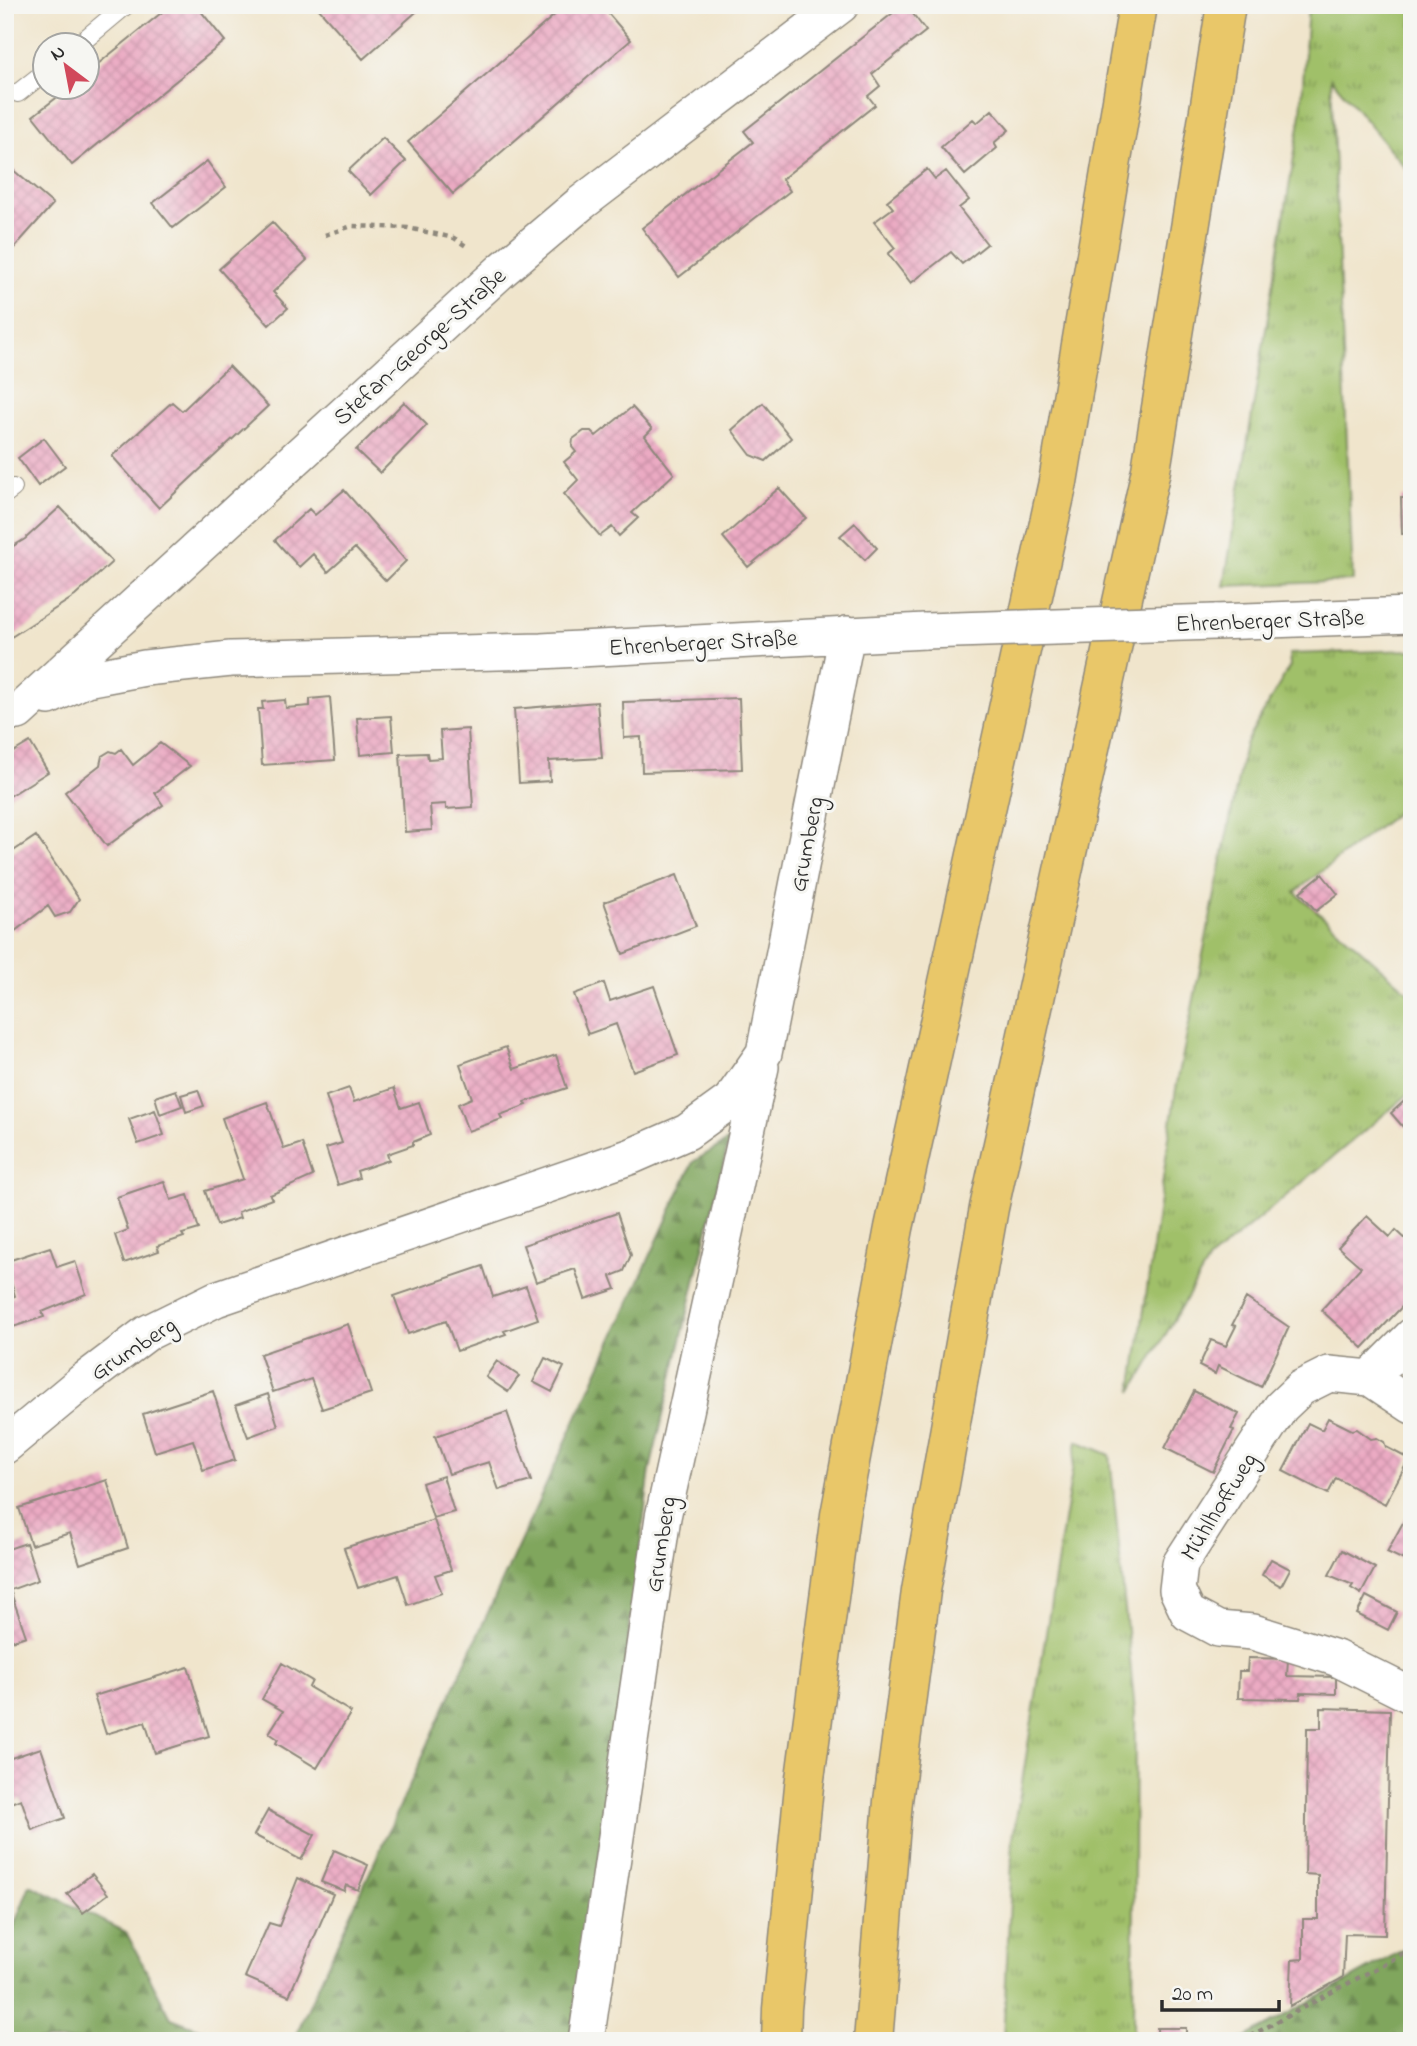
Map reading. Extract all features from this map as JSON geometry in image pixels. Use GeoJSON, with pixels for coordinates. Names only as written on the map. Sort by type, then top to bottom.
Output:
{"type":"FeatureCollection","features":[{"type":"Feature","properties":{"kind":"highway"},"geometry":{"type":"LineString","coordinates":[[781,2041],[804,1786],[840,1515],[894,1228],[1058,482],[1138,5]]}},
{"type":"Feature","properties":{"kind":"highway"},"geometry":{"type":"LineString","coordinates":[[873,2041],[893,1801],[921,1591],[989,1208],[1151,470],[1226,5]]}},
{"type":"Feature","properties":{"kind":"street","name":"Stefan-George-Straße"},"geometry":{"type":"LineString","coordinates":[[12,715],[502,270],[580,204],[841,5]]}},
{"type":"Feature","properties":{"kind":"street","name":"Ehrenberger Straße"},"geometry":{"type":"LineString","coordinates":[[12,715],[86,679],[145,668],[231,659],[541,651],[848,634],[1412,615]]}},
{"type":"Feature","properties":{"kind":"street","name":"Grumberg"},"geometry":{"type":"LineString","coordinates":[[586,2041],[663,1517],[764,1053],[848,634]]}},
{"type":"Feature","properties":{"kind":"street","name":"Grumberg"},"geometry":{"type":"LineString","coordinates":[[5,1446],[82,1381],[147,1333],[216,1299],[632,1156],[687,1132],[730,1101],[764,1053]]}},
{"type":"Feature","properties":{"kind":"street"},"geometry":{"type":"LineString","coordinates":[[1412,1336],[1370,1378],[1412,1406]]}},
{"type":"Feature","properties":{"kind":"street","name":"Mühlhoffweg"},"geometry":{"type":"LineString","coordinates":[[1370,1378],[1329,1374],[1301,1388],[1281,1408],[1180,1564],[1177,1590],[1188,1613],[1217,1629],[1253,1632],[1336,1658],[1412,1696]]}},
{"type":"Feature","properties":{"kind":"lane"},"geometry":{"type":"LineString","coordinates":[[94,32],[126,5]]}},
{"type":"Feature","properties":{"kind":"lane"},"geometry":{"type":"LineString","coordinates":[[19,93],[32,82]]}},
{"type":"Feature","properties":{"kind":"path"},"geometry":{"type":"LineString","coordinates":[[325,235],[352,226],[408,228],[454,238],[502,270]]}},
{"type":"Feature","properties":{"kind":"path"},"geometry":{"type":"LineString","coordinates":[[1241,2041],[1412,1949]]}},
{"type":"Feature","properties":{"kind":"green space"},"geometry":{"type":"Polygon","coordinates":[[[1308,5],[1412,5],[1412,176],[1331,78],[1353,581],[1224,586],[1301,114],[1308,5]]]}},
{"type":"Feature","properties":{"kind":"green space"},"geometry":{"type":"Polygon","coordinates":[[[1412,650],[1412,801],[1295,892],[1412,995],[1412,1091],[1209,1260],[1132,1392],[1176,1089],[1245,744],[1290,666],[1289,654],[1412,650]]]}},
{"type":"Feature","properties":{"kind":"green space"},"geometry":{"type":"Polygon","coordinates":[[[729,1140],[650,1470],[576,2041],[293,2041],[693,1162],[729,1140]]]}},
{"type":"Feature","properties":{"kind":"green space"},"geometry":{"type":"Polygon","coordinates":[[[1077,1441],[1110,1455],[1135,1712],[1133,2041],[1003,2041],[1013,1838],[1077,1441]]]}},
{"type":"Feature","properties":{"kind":"green space"},"geometry":{"type":"Polygon","coordinates":[[[30,1885],[126,1932],[171,2018],[232,2041],[5,2041],[5,1949],[30,1885]]]}},
{"type":"Feature","properties":{"kind":"green space"},"geometry":{"type":"Polygon","coordinates":[[[1412,1945],[1412,2041],[1239,2041],[1412,1945]]]}},
{"type":"Feature","properties":{"kind":"building"},"geometry":{"type":"Polygon","coordinates":[[[171,5],[196,5],[225,41],[72,165],[33,116],[51,102],[102,102],[102,61],[171,5]]]}},
{"type":"Feature","properties":{"kind":"building"},"geometry":{"type":"Polygon","coordinates":[[[320,5],[424,5],[363,59],[318,8],[320,5]]]}},
{"type":"Feature","properties":{"kind":"building"},"geometry":{"type":"Polygon","coordinates":[[[566,5],[601,5],[631,40],[453,194],[408,142],[566,5]]]}},
{"type":"Feature","properties":{"kind":"building"},"geometry":{"type":"Polygon","coordinates":[[[906,5],[926,31],[872,74],[880,86],[868,96],[875,105],[782,179],[790,191],[679,277],[642,228],[753,142],[744,131],[906,5]]]}},
{"type":"Feature","properties":{"kind":"building"},"geometry":{"type":"Polygon","coordinates":[[[992,110],[1009,130],[994,143],[997,148],[965,175],[941,147],[973,119],[977,123],[992,110]]]}},
{"type":"Feature","properties":{"kind":"building"},"geometry":{"type":"Polygon","coordinates":[[[383,138],[406,161],[371,195],[348,171],[383,138]]]}},
{"type":"Feature","properties":{"kind":"building"},"geometry":{"type":"Polygon","coordinates":[[[207,161],[226,187],[173,228],[153,203],[207,161]]]}},
{"type":"Feature","properties":{"kind":"building"},"geometry":{"type":"Polygon","coordinates":[[[5,163],[53,204],[5,258],[5,163]]]}},
{"type":"Feature","properties":{"kind":"building"},"geometry":{"type":"Polygon","coordinates":[[[927,169],[935,179],[946,171],[969,200],[959,208],[987,244],[962,264],[951,252],[911,283],[888,254],[895,248],[874,222],[893,208],[887,201],[927,169]]]}},
{"type":"Feature","properties":{"kind":"building"},"geometry":{"type":"Polygon","coordinates":[[[272,222],[307,260],[273,292],[288,308],[269,325],[219,269],[272,222]]]}},
{"type":"Feature","properties":{"kind":"building"},"geometry":{"type":"Polygon","coordinates":[[[229,366],[268,406],[159,508],[112,456],[172,402],[182,411],[229,366]]]}},
{"type":"Feature","properties":{"kind":"building"},"geometry":{"type":"Polygon","coordinates":[[[404,402],[427,425],[380,473],[356,450],[404,402]]]}},
{"type":"Feature","properties":{"kind":"building"},"geometry":{"type":"Polygon","coordinates":[[[763,403],[791,438],[766,461],[751,455],[732,430],[763,403]]]}},
{"type":"Feature","properties":{"kind":"building"},"geometry":{"type":"Polygon","coordinates":[[[632,407],[652,429],[645,436],[674,474],[632,513],[638,518],[619,536],[612,527],[600,536],[564,494],[578,480],[564,462],[576,452],[572,447],[573,439],[584,431],[591,431],[596,436],[632,407]]]}},
{"type":"Feature","properties":{"kind":"building"},"geometry":{"type":"Polygon","coordinates":[[[44,438],[65,466],[38,486],[18,458],[44,438]]]}},
{"type":"Feature","properties":{"kind":"building"},"geometry":{"type":"Polygon","coordinates":[[[779,488],[806,518],[748,567],[723,537],[779,488]]]}},
{"type":"Feature","properties":{"kind":"building"},"geometry":{"type":"Polygon","coordinates":[[[344,490],[406,561],[386,581],[355,548],[328,572],[313,554],[299,567],[275,540],[309,509],[315,515],[344,490]]]}},
{"type":"Feature","properties":{"kind":"building"},"geometry":{"type":"Polygon","coordinates":[[[1401,498],[1412,498],[1412,534],[1402,534],[1401,498]]]}},
{"type":"Feature","properties":{"kind":"building"},"geometry":{"type":"Polygon","coordinates":[[[60,507],[112,562],[75,596],[5,641],[5,551],[25,539],[60,507]]]}},
{"type":"Feature","properties":{"kind":"building"},"geometry":{"type":"Polygon","coordinates":[[[855,523],[877,548],[865,560],[840,536],[855,523]]]}},
{"type":"Feature","properties":{"kind":"building"},"geometry":{"type":"Polygon","coordinates":[[[330,697],[335,760],[262,765],[258,709],[263,709],[262,702],[285,700],[286,708],[310,706],[310,699],[330,697]]]}},
{"type":"Feature","properties":{"kind":"building"},"geometry":{"type":"Polygon","coordinates":[[[739,698],[742,769],[642,772],[641,737],[624,738],[623,702],[739,698]]]}},
{"type":"Feature","properties":{"kind":"building"},"geometry":{"type":"Polygon","coordinates":[[[597,702],[602,758],[549,761],[550,781],[519,783],[514,709],[597,702]]]}},
{"type":"Feature","properties":{"kind":"building"},"geometry":{"type":"Polygon","coordinates":[[[391,716],[394,752],[360,755],[357,718],[391,716]]]}},
{"type":"Feature","properties":{"kind":"building"},"geometry":{"type":"Polygon","coordinates":[[[468,729],[473,807],[446,809],[446,804],[430,805],[432,830],[405,832],[400,754],[427,753],[428,759],[442,758],[440,731],[468,729]]]}},
{"type":"Feature","properties":{"kind":"building"},"geometry":{"type":"Polygon","coordinates":[[[30,742],[48,772],[5,799],[5,757],[30,742]]]}},
{"type":"Feature","properties":{"kind":"building"},"geometry":{"type":"Polygon","coordinates":[[[160,743],[190,766],[155,793],[163,805],[107,846],[65,792],[100,765],[102,756],[110,751],[116,753],[121,749],[133,765],[160,743]]]}},
{"type":"Feature","properties":{"kind":"building"},"geometry":{"type":"Polygon","coordinates":[[[36,836],[79,899],[70,912],[55,917],[48,906],[15,931],[5,918],[5,845],[12,852],[36,836]]]}},
{"type":"Feature","properties":{"kind":"building"},"geometry":{"type":"Polygon","coordinates":[[[1322,874],[1338,894],[1316,911],[1300,892],[1322,874]]]}},
{"type":"Feature","properties":{"kind":"building"},"geometry":{"type":"Polygon","coordinates":[[[677,875],[696,926],[623,954],[604,902],[677,875]]]}},
{"type":"Feature","properties":{"kind":"building"},"geometry":{"type":"Polygon","coordinates":[[[604,983],[610,1001],[654,986],[678,1055],[633,1071],[616,1024],[588,1034],[574,994],[604,983]]]}},
{"type":"Feature","properties":{"kind":"building"},"geometry":{"type":"Polygon","coordinates":[[[506,1047],[514,1069],[556,1055],[567,1088],[525,1102],[527,1105],[500,1115],[502,1119],[468,1131],[458,1104],[472,1098],[460,1064],[506,1047]]]}},
{"type":"Feature","properties":{"kind":"building"},"geometry":{"type":"Polygon","coordinates":[[[349,1088],[354,1102],[394,1088],[401,1108],[419,1102],[430,1135],[413,1142],[413,1145],[387,1154],[389,1160],[357,1171],[359,1178],[338,1185],[326,1148],[342,1143],[326,1096],[349,1088]]]}},
{"type":"Feature","properties":{"kind":"building"},"geometry":{"type":"Polygon","coordinates":[[[176,1090],[182,1106],[160,1114],[155,1097],[176,1090]]]}},
{"type":"Feature","properties":{"kind":"building"},"geometry":{"type":"Polygon","coordinates":[[[198,1090],[204,1106],[186,1112],[181,1095],[198,1090]]]}},
{"type":"Feature","properties":{"kind":"building"},"geometry":{"type":"Polygon","coordinates":[[[1412,1094],[1412,1118],[1403,1127],[1391,1113],[1412,1094]]]}},
{"type":"Feature","properties":{"kind":"building"},"geometry":{"type":"Polygon","coordinates":[[[267,1102],[284,1149],[302,1143],[313,1176],[270,1195],[272,1199],[238,1212],[240,1218],[217,1225],[205,1191],[243,1179],[222,1118],[267,1102]]]}},
{"type":"Feature","properties":{"kind":"building"},"geometry":{"type":"Polygon","coordinates":[[[155,1110],[164,1135],[138,1144],[129,1119],[155,1110]]]}},
{"type":"Feature","properties":{"kind":"building"},"geometry":{"type":"Polygon","coordinates":[[[164,1181],[171,1200],[188,1195],[199,1229],[157,1246],[159,1251],[124,1263],[115,1235],[128,1230],[117,1197],[164,1181]]]}},
{"type":"Feature","properties":{"kind":"building"},"geometry":{"type":"Polygon","coordinates":[[[617,1213],[631,1255],[624,1271],[611,1276],[616,1289],[585,1299],[575,1269],[536,1282],[523,1245],[617,1213]]]}},
{"type":"Feature","properties":{"kind":"building"},"geometry":{"type":"Polygon","coordinates":[[[1367,1216],[1390,1237],[1396,1230],[1412,1245],[1412,1296],[1363,1348],[1321,1310],[1361,1267],[1338,1247],[1367,1216]]]}},
{"type":"Feature","properties":{"kind":"building"},"geometry":{"type":"Polygon","coordinates":[[[50,1247],[57,1267],[75,1261],[86,1294],[42,1312],[44,1317],[10,1328],[5,1312],[5,1300],[15,1296],[5,1262],[50,1247]]]}},
{"type":"Feature","properties":{"kind":"building"},"geometry":{"type":"Polygon","coordinates":[[[483,1266],[493,1297],[526,1286],[538,1319],[504,1331],[506,1334],[457,1351],[446,1321],[408,1334],[394,1296],[483,1266]]]}},
{"type":"Feature","properties":{"kind":"building"},"geometry":{"type":"Polygon","coordinates":[[[1246,1298],[1289,1327],[1261,1387],[1218,1366],[1215,1374],[1199,1366],[1211,1340],[1226,1346],[1236,1326],[1232,1325],[1246,1298]]]}},
{"type":"Feature","properties":{"kind":"building"},"geometry":{"type":"Polygon","coordinates":[[[348,1324],[371,1393],[322,1409],[311,1379],[273,1392],[260,1354],[348,1324]]]}},
{"type":"Feature","properties":{"kind":"building"},"geometry":{"type":"Polygon","coordinates":[[[545,1358],[564,1367],[552,1392],[533,1382],[545,1358]]]}},
{"type":"Feature","properties":{"kind":"building"},"geometry":{"type":"Polygon","coordinates":[[[497,1361],[519,1376],[508,1392],[486,1377],[497,1361]]]}},
{"type":"Feature","properties":{"kind":"building"},"geometry":{"type":"Polygon","coordinates":[[[213,1391],[235,1460],[203,1470],[193,1440],[155,1452],[143,1414],[213,1391]]]}},
{"type":"Feature","properties":{"kind":"building"},"geometry":{"type":"Polygon","coordinates":[[[1194,1391],[1239,1414],[1213,1472],[1165,1448],[1194,1391]]]}},
{"type":"Feature","properties":{"kind":"building"},"geometry":{"type":"Polygon","coordinates":[[[268,1394],[278,1426],[248,1437],[236,1405],[268,1394]]]}},
{"type":"Feature","properties":{"kind":"building"},"geometry":{"type":"Polygon","coordinates":[[[507,1412],[531,1481],[499,1490],[489,1462],[449,1474],[435,1436],[507,1412]]]}},
{"type":"Feature","properties":{"kind":"building"},"geometry":{"type":"Polygon","coordinates":[[[1328,1418],[1352,1430],[1357,1429],[1371,1439],[1377,1438],[1384,1442],[1386,1447],[1409,1459],[1385,1504],[1336,1478],[1328,1494],[1283,1471],[1308,1423],[1322,1430],[1328,1418]]]}},
{"type":"Feature","properties":{"kind":"building"},"geometry":{"type":"Polygon","coordinates":[[[443,1476],[454,1512],[433,1518],[422,1483],[443,1476]]]}},
{"type":"Feature","properties":{"kind":"building"},"geometry":{"type":"Polygon","coordinates":[[[107,1480],[128,1548],[80,1564],[70,1533],[31,1545],[19,1508],[107,1480]]]}},
{"type":"Feature","properties":{"kind":"building"},"geometry":{"type":"Polygon","coordinates":[[[1406,1517],[1412,1519],[1412,1564],[1387,1552],[1406,1517]]]}},
{"type":"Feature","properties":{"kind":"building"},"geometry":{"type":"Polygon","coordinates":[[[434,1520],[451,1570],[435,1575],[442,1593],[408,1605],[398,1575],[358,1588],[344,1548],[434,1520]]]}},
{"type":"Feature","properties":{"kind":"building"},"geometry":{"type":"Polygon","coordinates":[[[26,1543],[38,1580],[10,1590],[26,1636],[5,1643],[5,1550],[26,1543]]]}},
{"type":"Feature","properties":{"kind":"building"},"geometry":{"type":"Polygon","coordinates":[[[1342,1550],[1375,1568],[1361,1594],[1351,1588],[1353,1585],[1329,1575],[1342,1550]]]}},
{"type":"Feature","properties":{"kind":"building"},"geometry":{"type":"Polygon","coordinates":[[[1271,1559],[1290,1569],[1281,1586],[1262,1575],[1271,1559]]]}},
{"type":"Feature","properties":{"kind":"building"},"geometry":{"type":"Polygon","coordinates":[[[1366,1596],[1397,1612],[1388,1630],[1357,1614],[1366,1596]]]}},
{"type":"Feature","properties":{"kind":"building"},"geometry":{"type":"Polygon","coordinates":[[[1248,1658],[1288,1659],[1287,1676],[1336,1677],[1336,1694],[1301,1693],[1300,1699],[1238,1698],[1239,1671],[1247,1671],[1248,1658]]]}},
{"type":"Feature","properties":{"kind":"building"},"geometry":{"type":"Polygon","coordinates":[[[282,1663],[312,1681],[309,1687],[351,1712],[317,1768],[276,1743],[278,1739],[269,1733],[283,1711],[262,1699],[282,1663]]]}},
{"type":"Feature","properties":{"kind":"building"},"geometry":{"type":"Polygon","coordinates":[[[188,1667],[209,1736],[155,1753],[145,1722],[106,1734],[94,1696],[188,1667]]]}},
{"type":"Feature","properties":{"kind":"building"},"geometry":{"type":"Polygon","coordinates":[[[1321,1708],[1390,1710],[1385,1935],[1345,1934],[1343,1978],[1290,2006],[1292,1960],[1303,1959],[1303,1919],[1318,1919],[1318,1875],[1305,1874],[1307,1728],[1321,1728],[1321,1708]]]}},
{"type":"Feature","properties":{"kind":"building"},"geometry":{"type":"Polygon","coordinates":[[[41,1748],[65,1818],[32,1830],[21,1799],[5,1805],[5,1760],[41,1748]]]}},
{"type":"Feature","properties":{"kind":"building"},"geometry":{"type":"Polygon","coordinates":[[[268,1810],[315,1835],[301,1860],[254,1835],[268,1810]]]}},
{"type":"Feature","properties":{"kind":"building"},"geometry":{"type":"Polygon","coordinates":[[[334,1850],[368,1865],[358,1890],[346,1885],[344,1891],[321,1882],[334,1850]]]}},
{"type":"Feature","properties":{"kind":"building"},"geometry":{"type":"Polygon","coordinates":[[[92,1874],[108,1894],[83,1913],[67,1894],[92,1874]]]}},
{"type":"Feature","properties":{"kind":"building"},"geometry":{"type":"Polygon","coordinates":[[[298,1878],[333,1894],[289,1996],[245,1977],[269,1923],[279,1926],[298,1878]]]}},
{"type":"Feature","properties":{"kind":"building"},"geometry":{"type":"Polygon","coordinates":[[[1157,2028],[1186,2028],[1186,2041],[1157,2041],[1157,2028]]]}}]}
